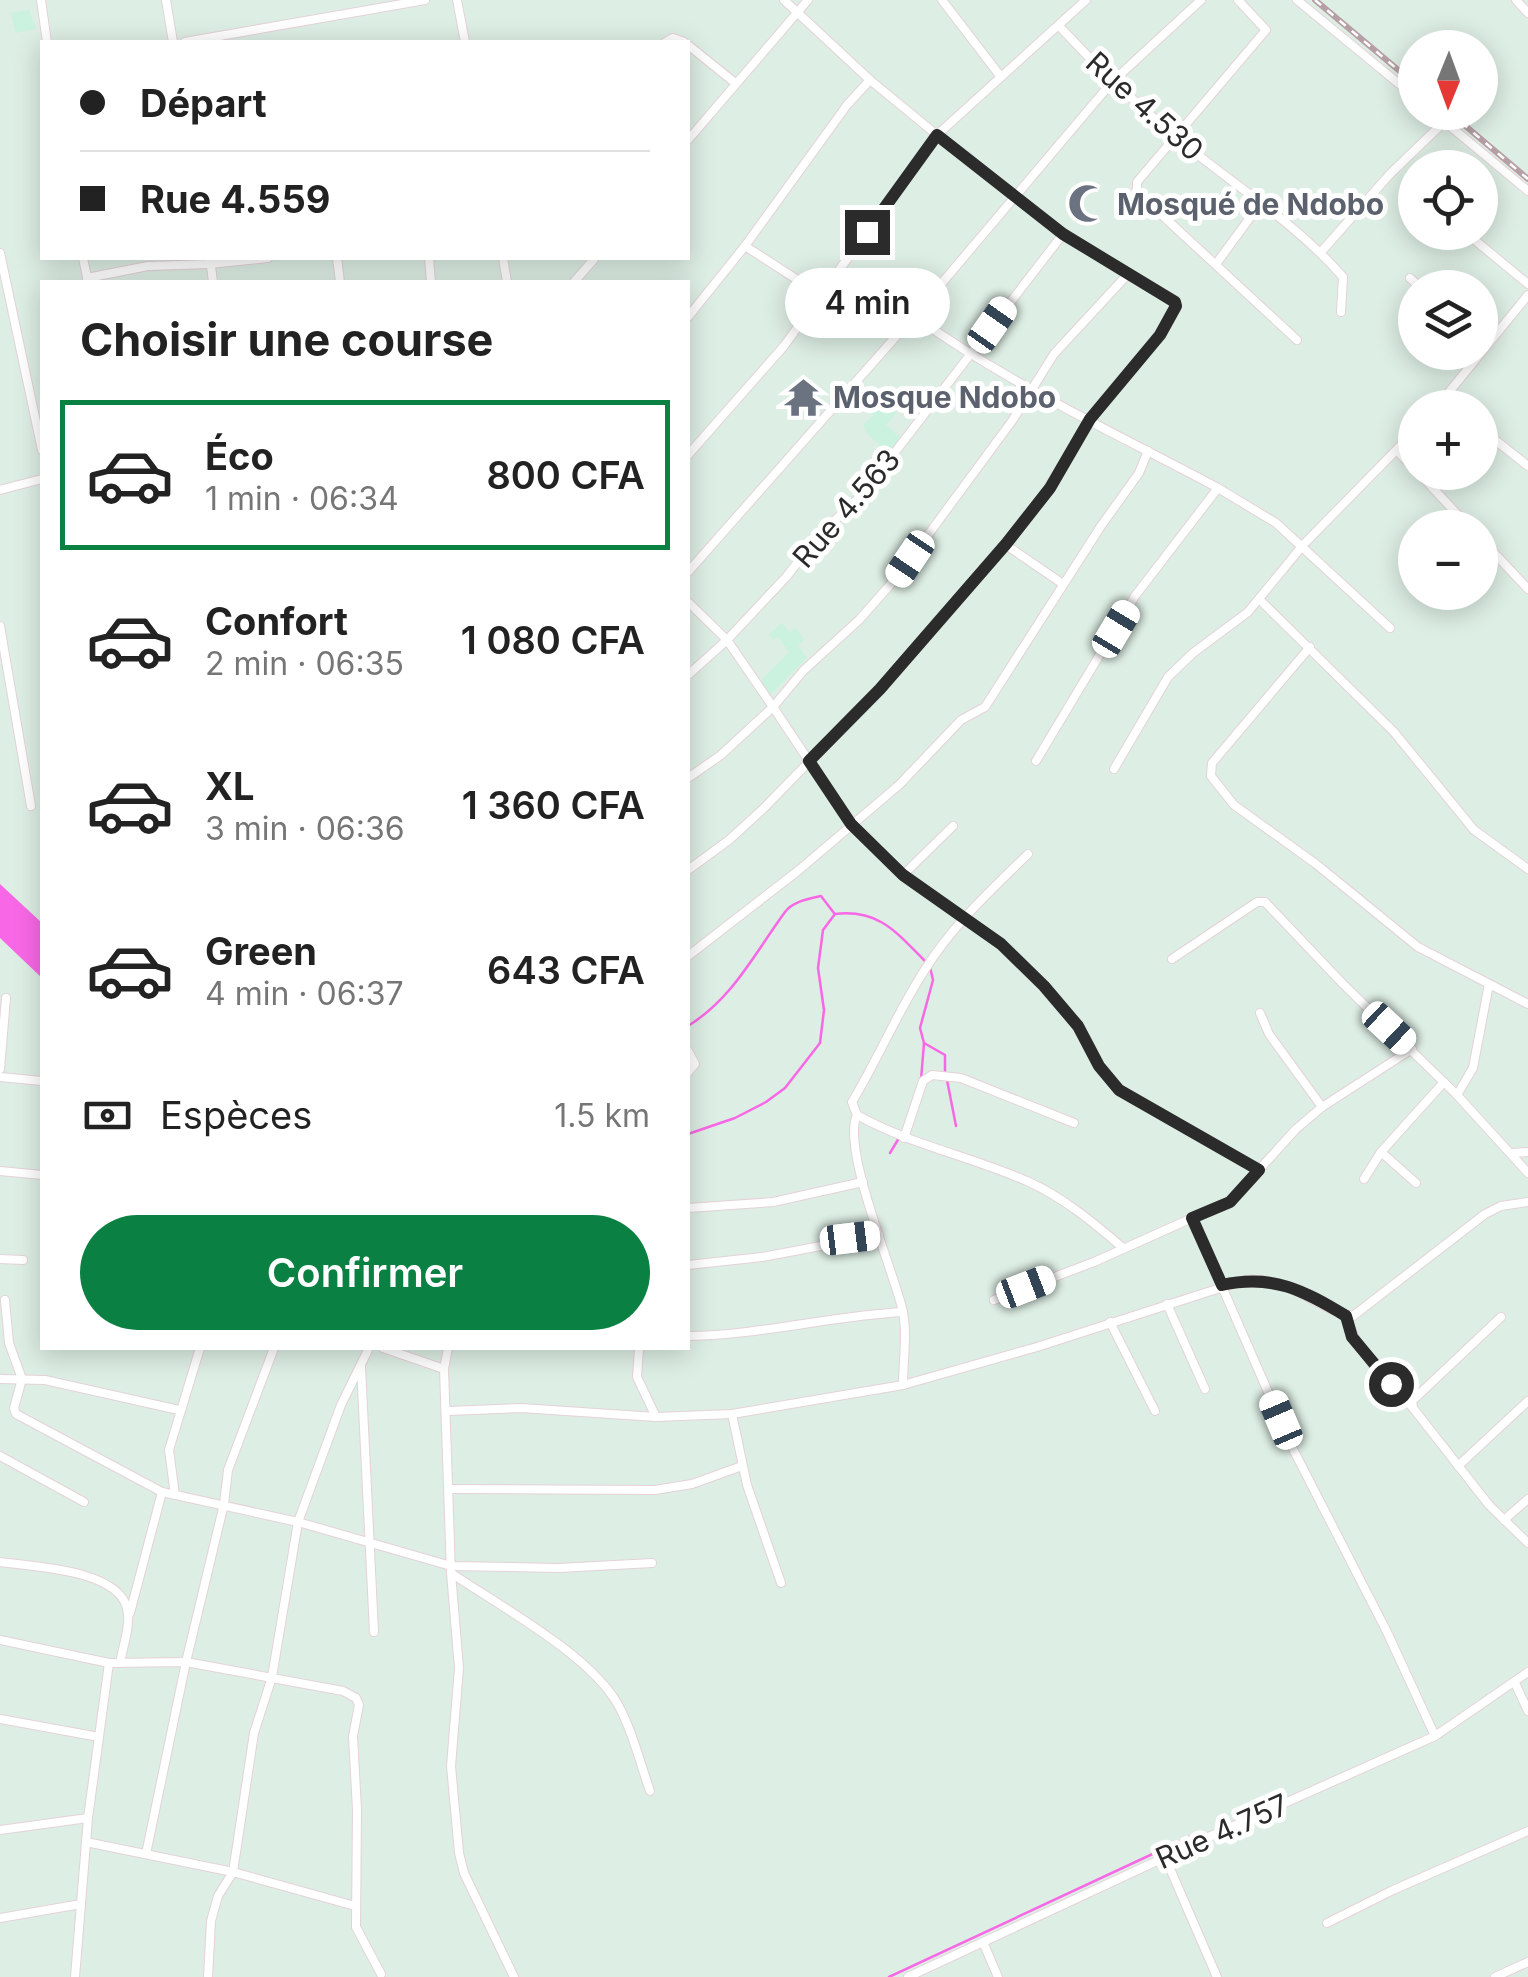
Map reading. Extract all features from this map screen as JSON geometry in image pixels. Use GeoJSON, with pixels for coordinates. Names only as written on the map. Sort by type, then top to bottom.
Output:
{"type":"FeatureCollection","features":[{"type":"Feature","properties":{"kind":"street"},"geometry":{"type":"LineString","coordinates":[[41,0],[47,40]]}},
{"type":"Feature","properties":{"kind":"street"},"geometry":{"type":"LineString","coordinates":[[166,0],[173,40]]}},
{"type":"Feature","properties":{"kind":"street"},"geometry":{"type":"LineString","coordinates":[[195,40],[372,5],[425,0]]}},
{"type":"Feature","properties":{"kind":"street"},"geometry":{"type":"LineString","coordinates":[[457,0],[465,40]]}},
{"type":"Feature","properties":{"kind":"street"},"geometry":{"type":"LineString","coordinates":[[690,868],[728,840],[880,689],[1006,544],[1050,488],[1090,419],[1160,335],[1175,310],[1175,302],[1063,234],[937,135],[870,80],[784,0]]}},
{"type":"Feature","properties":{"kind":"street"},"geometry":{"type":"LineString","coordinates":[[690,137],[808,0]]}},
{"type":"Feature","properties":{"kind":"street"},"geometry":{"type":"LineString","coordinates":[[942,0],[1000,77]]}},
{"type":"Feature","properties":{"kind":"street"},"geometry":{"type":"LineString","coordinates":[[690,453],[784,346],[937,135],[1086,0]]}},
{"type":"Feature","properties":{"kind":"street"},"geometry":{"type":"LineString","coordinates":[[690,570],[914,316],[1112,82],[1201,0]]}},
{"type":"Feature","properties":{"kind":"street"},"geometry":{"type":"LineString","coordinates":[[1238,0],[1266,30],[1136,182],[1137,192],[1297,340]]}},
{"type":"Feature","properties":{"kind":"street"},"geometry":{"type":"LineString","coordinates":[[1297,0],[1398,83]]}},
{"type":"Feature","properties":{"kind":"street"},"geometry":{"type":"LineString","coordinates":[[1516,0],[1528,13]]}},
{"type":"Feature","properties":{"kind":"street","name":"Rue 4.530"},"geometry":{"type":"LineString","coordinates":[[1059,26],[1112,82],[1176,138],[1321,252],[1343,277],[1341,312]]}},
{"type":"Feature","properties":{"kind":"street"},"geometry":{"type":"LineString","coordinates":[[690,47],[734,82]]}},
{"type":"Feature","properties":{"kind":"street"},"geometry":{"type":"LineString","coordinates":[[690,315],[870,80]]}},
{"type":"Feature","properties":{"kind":"street"},"geometry":{"type":"LineString","coordinates":[[1321,252],[1390,174],[1436,130]]}},
{"type":"Feature","properties":{"kind":"street"},"geometry":{"type":"LineString","coordinates":[[1454,130],[1528,191]]}},
{"type":"Feature","properties":{"kind":"street"},"geometry":{"type":"LineString","coordinates":[[1216,264],[1260,204]]}},
{"type":"Feature","properties":{"kind":"street","name":"Rue 4.563"},"geometry":{"type":"LineString","coordinates":[[690,673],[788,576],[816,537],[862,495],[1063,234]]}},
{"type":"Feature","properties":{"kind":"street"},"geometry":{"type":"LineString","coordinates":[[745,246],[821,295]]}},
{"type":"Feature","properties":{"kind":"street"},"geometry":{"type":"LineString","coordinates":[[1487,250],[1528,284]]}},
{"type":"Feature","properties":{"kind":"street"},"geometry":{"type":"LineString","coordinates":[[0,254],[40,441]]}},
{"type":"Feature","properties":{"kind":"street"},"geometry":{"type":"LineString","coordinates":[[576,280],[592,260]]}},
{"type":"Feature","properties":{"kind":"street"},"geometry":{"type":"LineString","coordinates":[[88,280],[148,266],[210,261]]}},
{"type":"Feature","properties":{"kind":"street"},"geometry":{"type":"LineString","coordinates":[[690,777],[721,755],[773,706],[897,577],[1032,391],[1054,354],[1128,274]]}},
{"type":"Feature","properties":{"kind":"street"},"geometry":{"type":"LineString","coordinates":[[1498,331],[1528,295]]}},
{"type":"Feature","properties":{"kind":"street"},"geometry":{"type":"LineString","coordinates":[[914,316],[970,356],[1276,523],[1390,628]]}},
{"type":"Feature","properties":{"kind":"street"},"geometry":{"type":"LineString","coordinates":[[1451,390],[1467,370]]}},
{"type":"Feature","properties":{"kind":"street"},"geometry":{"type":"LineString","coordinates":[[1498,442],[1528,466]]}},
{"type":"Feature","properties":{"kind":"street"},"geometry":{"type":"LineString","coordinates":[[690,954],[799,870],[899,785],[961,720],[985,706],[1140,474],[1148,450]]}},
{"type":"Feature","properties":{"kind":"street"},"geometry":{"type":"LineString","coordinates":[[1114,769],[1168,677],[1193,653],[1230,628],[1302,545],[1397,451]]}},
{"type":"Feature","properties":{"kind":"street"},"geometry":{"type":"LineString","coordinates":[[0,490],[40,480]]}},
{"type":"Feature","properties":{"kind":"street"},"geometry":{"type":"LineString","coordinates":[[1036,761],[1135,596],[1218,488]]}},
{"type":"Feature","properties":{"kind":"street"},"geometry":{"type":"LineString","coordinates":[[1434,490],[1453,510]]}},
{"type":"Feature","properties":{"kind":"street"},"geometry":{"type":"LineString","coordinates":[[1006,544],[1063,584]]}},
{"type":"Feature","properties":{"kind":"street"},"geometry":{"type":"LineString","coordinates":[[1498,558],[1528,590]]}},
{"type":"Feature","properties":{"kind":"street"},"geometry":{"type":"LineString","coordinates":[[1259,599],[1406,745],[1474,830],[1528,869]]}},
{"type":"Feature","properties":{"kind":"street"},"geometry":{"type":"LineString","coordinates":[[690,604],[727,640],[851,824],[903,875],[1001,944],[1044,986],[1078,1026],[1099,1066],[1119,1090],[1259,1170]]}},
{"type":"Feature","properties":{"kind":"street"},"geometry":{"type":"LineString","coordinates":[[0,626],[31,806]]}},
{"type":"Feature","properties":{"kind":"street"},"geometry":{"type":"LineString","coordinates":[[1310,647],[1212,763],[1211,776],[1234,805],[1316,864],[1418,946],[1528,1004]]}},
{"type":"Feature","properties":{"kind":"street"},"geometry":{"type":"LineString","coordinates":[[903,875],[953,826]]}},
{"type":"Feature","properties":{"kind":"street"},"geometry":{"type":"LineString","coordinates":[[903,1385],[904,1312],[863,1182],[853,1130],[857,1116],[852,1102],[924,971],[963,916],[1028,854]]}},
{"type":"Feature","properties":{"kind":"street"},"geometry":{"type":"LineString","coordinates":[[1172,959],[1257,902],[1264,902],[1457,1095],[1528,1173]]}},
{"type":"Feature","properties":{"kind":"street"},"geometry":{"type":"LineString","coordinates":[[1457,1095],[1473,1068],[1489,984]]}},
{"type":"Feature","properties":{"kind":"street"},"geometry":{"type":"LineString","coordinates":[[0,1069],[6,998]]}},
{"type":"Feature","properties":{"kind":"street"},"geometry":{"type":"LineString","coordinates":[[1260,1014],[1269,1034],[1322,1106]]}},
{"type":"Feature","properties":{"kind":"street"},"geometry":{"type":"LineString","coordinates":[[994,1300],[1230,1202],[1322,1106],[1412,1049]]}},
{"type":"Feature","properties":{"kind":"street"},"geometry":{"type":"LineString","coordinates":[[904,1138],[923,1081],[932,1075],[960,1078],[1074,1123]]}},
{"type":"Feature","properties":{"kind":"street"},"geometry":{"type":"LineString","coordinates":[[0,1077],[40,1081]]}},
{"type":"Feature","properties":{"kind":"street"},"geometry":{"type":"LineString","coordinates":[[1364,1179],[1381,1152],[1444,1082]]}},
{"type":"Feature","properties":{"kind":"street"},"geometry":{"type":"LineString","coordinates":[[857,1116],[904,1138],[1033,1183],[1078,1210],[1123,1248]]}},
{"type":"Feature","properties":{"kind":"street"},"geometry":{"type":"LineString","coordinates":[[1381,1152],[1416,1183]]}},
{"type":"Feature","properties":{"kind":"street"},"geometry":{"type":"LineString","coordinates":[[1512,1153],[1528,1152]]}},
{"type":"Feature","properties":{"kind":"street"},"geometry":{"type":"LineString","coordinates":[[0,1171],[40,1175]]}},
{"type":"Feature","properties":{"kind":"street"},"geometry":{"type":"LineString","coordinates":[[690,1208],[772,1202],[863,1182]]}},
{"type":"Feature","properties":{"kind":"street"},"geometry":{"type":"LineString","coordinates":[[448,1411],[521,1408],[656,1417],[732,1414],[903,1385],[1037,1347],[1222,1285],[1259,1279],[1290,1286],[1346,1316],[1360,1313],[1485,1214],[1501,1206],[1528,1202]]}},
{"type":"Feature","properties":{"kind":"street"},"geometry":{"type":"LineString","coordinates":[[1192,1218],[1293,1449],[1388,1632],[1435,1736]]}},
{"type":"Feature","properties":{"kind":"street"},"geometry":{"type":"LineString","coordinates":[[690,1265],[762,1257],[878,1235]]}},
{"type":"Feature","properties":{"kind":"street"},"geometry":{"type":"LineString","coordinates":[[0,1259],[23,1260]]}},
{"type":"Feature","properties":{"kind":"street"},"geometry":{"type":"LineString","coordinates":[[6,1300],[8,1343],[22,1379],[14,1408],[21,1419],[162,1492],[298,1522],[450,1569],[597,1677],[618,1703],[650,1791]]}},
{"type":"Feature","properties":{"kind":"street"},"geometry":{"type":"LineString","coordinates":[[1167,1304],[1205,1389]]}},
{"type":"Feature","properties":{"kind":"street"},"geometry":{"type":"LineString","coordinates":[[690,1336],[738,1335],[790,1323],[904,1312]]}},
{"type":"Feature","properties":{"kind":"street"},"geometry":{"type":"LineString","coordinates":[[1346,1316],[1352,1337],[1368,1360],[1528,1543]]}},
{"type":"Feature","properties":{"kind":"street"},"geometry":{"type":"LineString","coordinates":[[1413,1408],[1414,1396],[1501,1317]]}},
{"type":"Feature","properties":{"kind":"street"},"geometry":{"type":"LineString","coordinates":[[1110,1322],[1154,1411]]}},
{"type":"Feature","properties":{"kind":"street"},"geometry":{"type":"LineString","coordinates":[[176,1495],[169,1450],[199,1350]]}},
{"type":"Feature","properties":{"kind":"street"},"geometry":{"type":"LineString","coordinates":[[146,1854],[224,1504],[228,1470],[273,1350]]}},
{"type":"Feature","properties":{"kind":"street"},"geometry":{"type":"LineString","coordinates":[[208,1977],[214,1905],[233,1872],[254,1733],[272,1676],[298,1522],[340,1405],[368,1350]]}},
{"type":"Feature","properties":{"kind":"street"},"geometry":{"type":"LineString","coordinates":[[388,1350],[444,1369]]}},
{"type":"Feature","properties":{"kind":"street"},"geometry":{"type":"LineString","coordinates":[[448,1350],[444,1369],[450,1569],[459,1668],[451,1766],[459,1854],[464,1873],[514,1977]]}},
{"type":"Feature","properties":{"kind":"street"},"geometry":{"type":"LineString","coordinates":[[639,1350],[638,1378],[656,1417]]}},
{"type":"Feature","properties":{"kind":"street"},"geometry":{"type":"LineString","coordinates":[[360,1367],[374,1632]]}},
{"type":"Feature","properties":{"kind":"street"},"geometry":{"type":"LineString","coordinates":[[0,1379],[45,1380],[179,1410]]}},
{"type":"Feature","properties":{"kind":"street"},"geometry":{"type":"LineString","coordinates":[[1458,1466],[1528,1401]]}},
{"type":"Feature","properties":{"kind":"street"},"geometry":{"type":"LineString","coordinates":[[732,1414],[742,1466],[781,1584]]}},
{"type":"Feature","properties":{"kind":"street"},"geometry":{"type":"LineString","coordinates":[[0,1456],[84,1502]]}},
{"type":"Feature","properties":{"kind":"street"},"geometry":{"type":"LineString","coordinates":[[449,1489],[655,1490],[692,1484],[742,1466]]}},
{"type":"Feature","properties":{"kind":"street"},"geometry":{"type":"LineString","coordinates":[[120,1663],[162,1492]]}},
{"type":"Feature","properties":{"kind":"street"},"geometry":{"type":"LineString","coordinates":[[1504,1520],[1528,1499]]}},
{"type":"Feature","properties":{"kind":"street"},"geometry":{"type":"LineString","coordinates":[[0,1562],[72,1572],[104,1582],[124,1600],[128,1618]]}},
{"type":"Feature","properties":{"kind":"street"},"geometry":{"type":"LineString","coordinates":[[450,1569],[652,1562]]}},
{"type":"Feature","properties":{"kind":"street"},"geometry":{"type":"LineString","coordinates":[[0,1640],[109,1662],[186,1662],[272,1676],[344,1691],[356,1698],[356,1927],[382,1974]]}},
{"type":"Feature","properties":{"kind":"street"},"geometry":{"type":"LineString","coordinates":[[75,1977],[88,1818],[109,1662]]}},
{"type":"Feature","properties":{"kind":"street","name":"Rue 4.757"},"geometry":{"type":"LineString","coordinates":[[908,1977],[1435,1736],[1528,1672]]}},
{"type":"Feature","properties":{"kind":"street"},"geometry":{"type":"LineString","coordinates":[[1516,1683],[1528,1711]]}},
{"type":"Feature","properties":{"kind":"street"},"geometry":{"type":"LineString","coordinates":[[0,1720],[99,1737]]}},
{"type":"Feature","properties":{"kind":"street"},"geometry":{"type":"LineString","coordinates":[[0,1830],[88,1818]]}},
{"type":"Feature","properties":{"kind":"street"},"geometry":{"type":"LineString","coordinates":[[1327,1923],[1528,1831]]}},
{"type":"Feature","properties":{"kind":"street"},"geometry":{"type":"LineString","coordinates":[[86,1842],[233,1872],[355,1906]]}},
{"type":"Feature","properties":{"kind":"street"},"geometry":{"type":"LineString","coordinates":[[1165,1857],[1217,1977]]}},
{"type":"Feature","properties":{"kind":"street"},"geometry":{"type":"LineString","coordinates":[[0,1918],[81,1904]]}},
{"type":"Feature","properties":{"kind":"street"},"geometry":{"type":"LineString","coordinates":[[982,1942],[998,1977]]}},
{"type":"Feature","properties":{"kind":"street"},"geometry":{"type":"LineString","coordinates":[[1495,1977],[1528,1962]]}},
{"type":"Feature","properties":{"kind":"shaded area"},"geometry":{"type":"Polygon","coordinates":[[[29,10],[36,29],[15,33],[11,13],[29,10]]]}},
{"type":"Feature","properties":{"kind":"shaded area"},"geometry":{"type":"Polygon","coordinates":[[[858,386],[896,413],[886,425],[902,439],[889,454],[863,425],[874,415],[849,397],[858,386]]]}},
{"type":"Feature","properties":{"kind":"shaded area"},"geometry":{"type":"Polygon","coordinates":[[[782,623],[790,632],[796,628],[804,640],[798,645],[807,658],[771,694],[762,683],[763,678],[789,652],[778,637],[773,640],[769,634],[782,623]]]}},
{"type":"Feature","properties":{"kind":"shaded area"},"geometry":{"type":"Polygon","coordinates":[[[0,884],[40,921],[40,976],[0,938],[0,884]]]}},
{"type":"Feature","properties":{"kind":"waterway"},"geometry":{"type":"LineString","coordinates":[[690,1025],[731,988],[788,908],[821,896],[834,913]]}},
{"type":"Feature","properties":{"kind":"waterway"},"geometry":{"type":"LineString","coordinates":[[690,1133],[766,1102],[785,1088],[820,1043],[824,1010],[818,968],[823,930],[835,914],[875,919],[925,961]]}},
{"type":"Feature","properties":{"kind":"waterway"},"geometry":{"type":"LineString","coordinates":[[921,1080],[924,1043],[920,1028],[933,980],[930,967]]}},
{"type":"Feature","properties":{"kind":"waterway"},"geometry":{"type":"LineString","coordinates":[[924,1043],[945,1055],[945,1072]]}},
{"type":"Feature","properties":{"kind":"waterway"},"geometry":{"type":"LineString","coordinates":[[947,1080],[956,1126]]}},
{"type":"Feature","properties":{"kind":"waterway"},"geometry":{"type":"LineString","coordinates":[[890,1153],[899,1138]]}},
{"type":"Feature","properties":{"kind":"waterway"},"geometry":{"type":"LineString","coordinates":[[889,1977],[1189,1837]]}},
{"type":"Feature","properties":{"kind":"railway"},"geometry":{"type":"LineString","coordinates":[[1315,0],[1398,70]]}},
{"type":"Feature","properties":{"kind":"railway"},"geometry":{"type":"LineString","coordinates":[[1470,130],[1528,179]]}},
{"type":"Feature","properties":{"kind":"place","name":"Mosqué de Ndobo"},"geometry":{"type":"Point","coordinates":[1087,204]}},
{"type":"Feature","properties":{"kind":"place","name":"Mosque Ndobo"},"geometry":{"type":"Point","coordinates":[803,397]}},
{"type":"Feature","properties":{"kind":"route"},"geometry":{"type":"LineString","coordinates":[[867,232],[937,135],[1063,234],[1176,306],[1160,335],[1090,419],[1050,488],[1006,544],[880,689],[809,761],[851,824],[903,875],[1001,944],[1044,986],[1078,1026],[1099,1066],[1119,1090],[1259,1170],[1230,1202],[1192,1218],[1222,1285],[1259,1279],[1290,1286],[1330,1306],[1346,1316],[1352,1337],[1391,1384]]}}]}
